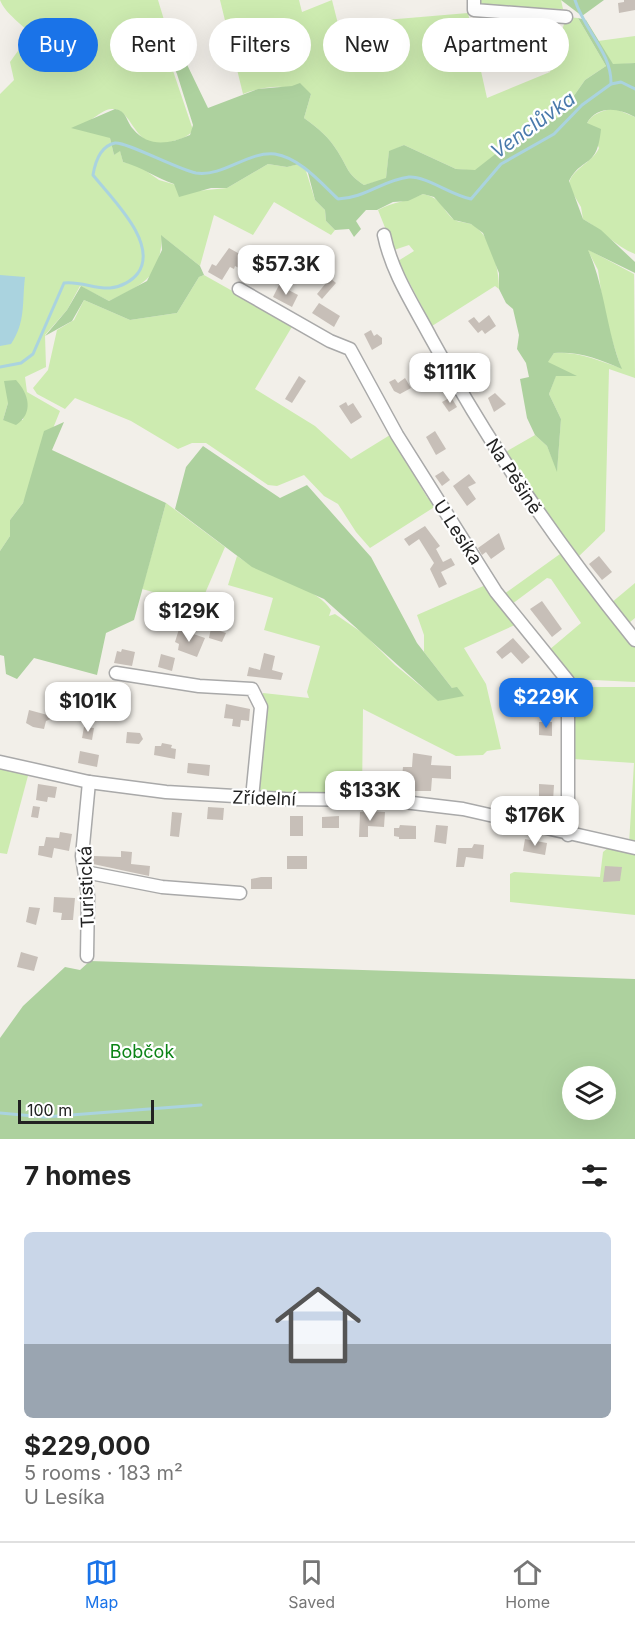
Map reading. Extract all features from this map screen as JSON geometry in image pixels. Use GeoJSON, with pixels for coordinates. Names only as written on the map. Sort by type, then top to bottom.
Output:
{"type":"FeatureCollection","features":[{"type":"Feature","properties":{"kind":"street"},"geometry":{"type":"LineString","coordinates":[[474,0],[474,10],[566,17]]}},
{"type":"Feature","properties":{"kind":"street","name":"Na Pěšině"},"geometry":{"type":"LineString","coordinates":[[384,235],[390,259],[457,387],[545,525],[635,640]]}},
{"type":"Feature","properties":{"kind":"street","name":"U Lesíka"},"geometry":{"type":"LineString","coordinates":[[239,289],[330,341],[350,349],[398,435],[496,592],[568,681],[568,835]]}},
{"type":"Feature","properties":{"kind":"street"},"geometry":{"type":"LineString","coordinates":[[116,673],[199,686],[252,689],[261,706],[252,798]]}},
{"type":"Feature","properties":{"kind":"street","name":"Zřídelní"},"geometry":{"type":"LineString","coordinates":[[0,762],[89,782],[166,792],[252,798],[398,801],[463,809],[568,835],[635,848]]}},
{"type":"Feature","properties":{"kind":"street","name":"Turistická"},"geometry":{"type":"LineString","coordinates":[[87,956],[85,872],[82,856],[89,782]]}},
{"type":"Feature","properties":{"kind":"street"},"geometry":{"type":"LineString","coordinates":[[85,872],[162,887],[240,892]]}},
{"type":"Feature","properties":{"kind":"green space"},"geometry":{"type":"Polygon","coordinates":[[[0,0],[158,0],[163,18],[110,18],[110,72],[173,72],[193,130],[187,136],[176,140],[160,144],[150,142],[136,131],[120,111],[108,110],[92,119],[110,138],[114,155],[120,150],[123,162],[139,166],[159,180],[197,191],[227,188],[268,164],[287,167],[298,164],[306,171],[315,200],[325,210],[326,221],[335,230],[331,235],[274,202],[253,235],[214,215],[200,266],[162,236],[161,250],[154,271],[132,290],[109,301],[80,286],[67,310],[45,335],[46,367],[25,377],[27,392],[60,411],[23,503],[10,520],[10,536],[0,551],[0,94],[14,80],[10,62],[18,51],[18,72],[98,72],[98,18],[18,18],[18,22],[0,0]],[[8,403],[3,420],[23,420],[24,411],[8,403]]]}},
{"type":"Feature","properties":{"kind":"green space"},"geometry":{"type":"Polygon","coordinates":[[[220,0],[299,0],[302,12],[332,0],[336,18],[323,18],[323,72],[410,72],[409,18],[468,13],[469,18],[422,18],[422,72],[481,72],[487,98],[550,72],[569,72],[569,18],[566,17],[578,18],[606,66],[585,80],[559,117],[517,137],[477,171],[456,169],[404,145],[389,152],[386,179],[364,185],[351,174],[327,137],[304,118],[311,94],[286,87],[277,87],[243,94],[238,72],[311,72],[311,18],[224,18],[220,0]]]}},
{"type":"Feature","properties":{"kind":"green space"},"geometry":{"type":"Polygon","coordinates":[[[480,0],[561,0],[563,9],[480,7],[480,0]]]}},
{"type":"Feature","properties":{"kind":"green space"},"geometry":{"type":"Polygon","coordinates":[[[561,0],[604,0],[582,16],[561,0]]]}},
{"type":"Feature","properties":{"kind":"green space"},"geometry":{"type":"Polygon","coordinates":[[[578,18],[586,20],[613,64],[635,63],[635,117],[609,110],[592,117],[587,123],[601,129],[596,151],[569,181],[583,219],[601,230],[635,262],[635,273],[588,250],[594,264],[612,339],[622,369],[597,359],[572,353],[554,353],[548,362],[577,376],[556,376],[549,394],[561,419],[557,472],[547,446],[535,435],[527,418],[520,379],[529,377],[526,363],[517,349],[519,335],[513,309],[506,303],[499,289],[499,273],[483,233],[471,224],[454,220],[434,197],[423,194],[408,201],[393,202],[377,210],[366,210],[356,221],[361,229],[354,237],[349,229],[335,230],[326,221],[325,210],[315,200],[307,169],[299,164],[287,167],[268,164],[227,188],[211,188],[179,197],[174,184],[123,162],[120,151],[114,155],[110,138],[71,128],[115,109],[124,114],[139,135],[153,142],[174,141],[190,135],[193,125],[176,72],[191,72],[208,108],[258,89],[292,86],[300,83],[311,94],[304,118],[327,137],[351,174],[364,185],[386,178],[389,151],[404,145],[456,169],[475,170],[517,137],[559,117],[585,80],[606,66],[578,18]]]}},
{"type":"Feature","properties":{"kind":"green space"},"geometry":{"type":"Polygon","coordinates":[[[635,36],[635,63],[613,65],[598,41],[635,36]]]}},
{"type":"Feature","properties":{"kind":"green space"},"geometry":{"type":"Polygon","coordinates":[[[613,108],[635,117],[635,254],[621,247],[583,219],[581,207],[569,187],[572,176],[592,158],[599,148],[587,123],[595,114],[613,108]]]}},
{"type":"Feature","properties":{"kind":"green space"},"geometry":{"type":"Polygon","coordinates":[[[423,194],[439,202],[455,220],[471,224],[480,230],[490,245],[499,281],[499,289],[495,286],[432,326],[398,261],[414,251],[409,245],[394,250],[378,210],[423,194]]]}},
{"type":"Feature","properties":{"kind":"green space"},"geometry":{"type":"Polygon","coordinates":[[[161,235],[200,266],[204,275],[199,277],[177,313],[130,320],[84,300],[72,321],[45,336],[67,310],[81,286],[109,301],[147,281],[162,250],[161,235]]]}},
{"type":"Feature","properties":{"kind":"green space"},"geometry":{"type":"Polygon","coordinates":[[[587,249],[634,274],[635,378],[609,369],[605,531],[576,559],[502,454],[535,435],[547,446],[557,470],[561,419],[549,394],[556,375],[575,376],[547,363],[554,353],[580,355],[621,368],[605,318],[598,270],[587,249]]]}},
{"type":"Feature","properties":{"kind":"green space"},"geometry":{"type":"Polygon","coordinates":[[[204,275],[293,325],[255,389],[315,426],[351,459],[390,435],[427,497],[436,506],[370,548],[356,532],[338,504],[324,496],[304,475],[277,486],[268,485],[206,443],[192,443],[178,449],[131,421],[75,398],[65,409],[37,394],[33,388],[48,370],[57,330],[74,320],[84,300],[130,320],[177,313],[199,277],[204,275]]]}},
{"type":"Feature","properties":{"kind":"green space"},"geometry":{"type":"Polygon","coordinates":[[[16,380],[24,391],[28,403],[25,415],[16,425],[3,420],[8,403],[4,381],[16,380]]]}},
{"type":"Feature","properties":{"kind":"green space"},"geometry":{"type":"Polygon","coordinates":[[[64,422],[52,450],[166,503],[134,620],[106,633],[97,675],[34,658],[17,679],[6,674],[4,656],[0,655],[0,551],[10,536],[10,520],[23,503],[44,431],[64,422]]]}},
{"type":"Feature","properties":{"kind":"green space"},"geometry":{"type":"Polygon","coordinates":[[[203,446],[280,498],[307,485],[371,557],[417,643],[452,688],[457,687],[464,696],[438,701],[324,599],[252,567],[175,509],[186,467],[203,446]]]}},
{"type":"Feature","properties":{"kind":"green space"},"geometry":{"type":"Polygon","coordinates":[[[166,503],[225,547],[200,605],[142,589],[166,503]]]}},
{"type":"Feature","properties":{"kind":"green space"},"geometry":{"type":"Polygon","coordinates":[[[560,554],[635,645],[635,682],[573,679],[549,650],[581,623],[551,579],[547,578],[512,604],[504,594],[560,554]]]}},
{"type":"Feature","properties":{"kind":"green space"},"geometry":{"type":"Polygon","coordinates":[[[237,556],[301,587],[323,601],[331,610],[329,616],[335,614],[364,634],[395,665],[439,701],[452,688],[424,652],[424,635],[417,615],[488,584],[517,624],[464,648],[486,684],[501,749],[487,751],[483,755],[456,756],[363,709],[362,796],[257,795],[263,693],[309,698],[307,692],[320,646],[264,630],[273,598],[228,585],[237,556]]]}},
{"type":"Feature","properties":{"kind":"green space"},"geometry":{"type":"Polygon","coordinates":[[[635,583],[635,618],[629,623],[611,603],[635,583]]]}},
{"type":"Feature","properties":{"kind":"green space"},"geometry":{"type":"Polygon","coordinates":[[[585,687],[635,687],[635,844],[629,844],[634,763],[573,759],[575,693],[585,687]]]}},
{"type":"Feature","properties":{"kind":"green space"},"geometry":{"type":"Polygon","coordinates":[[[0,765],[29,772],[7,854],[0,853],[0,765]]]}},
{"type":"Feature","properties":{"kind":"green space"},"geometry":{"type":"Polygon","coordinates":[[[609,847],[635,850],[635,915],[510,902],[510,874],[514,872],[600,877],[603,852],[609,847]]]}},
{"type":"Feature","properties":{"kind":"green space","name":"Bobčok"},"geometry":{"type":"Polygon","coordinates":[[[90,961],[635,979],[635,1139],[0,1139],[0,1038],[23,1006],[65,967],[80,970],[90,961]]]}},
{"type":"Feature","properties":{"kind":"water"},"geometry":{"type":"Polygon","coordinates":[[[0,275],[25,277],[19,328],[11,344],[0,346],[0,275]]]}},
{"type":"Feature","properties":{"kind":"building"},"geometry":{"type":"Polygon","coordinates":[[[624,0],[635,0],[635,10],[619,13],[618,3],[624,0]]]}},
{"type":"Feature","properties":{"kind":"building"},"geometry":{"type":"Polygon","coordinates":[[[229,248],[252,261],[257,251],[268,257],[258,278],[235,266],[234,269],[230,267],[222,280],[208,272],[212,264],[216,266],[229,248]]]}},
{"type":"Feature","properties":{"kind":"building"},"geometry":{"type":"Polygon","coordinates":[[[330,278],[336,283],[322,299],[317,294],[330,278]]]}},
{"type":"Feature","properties":{"kind":"building"},"geometry":{"type":"Polygon","coordinates":[[[279,285],[298,295],[292,307],[273,297],[279,285]]]}},
{"type":"Feature","properties":{"kind":"building"},"geometry":{"type":"Polygon","coordinates":[[[319,303],[340,316],[334,327],[312,313],[319,303]]]}},
{"type":"Feature","properties":{"kind":"building"},"geometry":{"type":"Polygon","coordinates":[[[489,315],[496,326],[485,334],[482,330],[478,333],[468,321],[474,317],[479,323],[489,315]]]}},
{"type":"Feature","properties":{"kind":"building"},"geometry":{"type":"Polygon","coordinates":[[[371,330],[374,336],[377,334],[382,338],[382,344],[372,350],[364,334],[371,330]]]}},
{"type":"Feature","properties":{"kind":"building"},"geometry":{"type":"Polygon","coordinates":[[[299,376],[306,381],[292,403],[285,399],[299,376]]]}},
{"type":"Feature","properties":{"kind":"building"},"geometry":{"type":"Polygon","coordinates":[[[405,378],[411,388],[400,394],[394,391],[389,382],[395,379],[398,383],[405,378]]]}},
{"type":"Feature","properties":{"kind":"building"},"geometry":{"type":"Polygon","coordinates":[[[495,393],[506,404],[494,412],[488,398],[495,393]]]}},
{"type":"Feature","properties":{"kind":"building"},"geometry":{"type":"Polygon","coordinates":[[[451,397],[457,407],[449,412],[442,402],[451,397]]]}},
{"type":"Feature","properties":{"kind":"building"},"geometry":{"type":"Polygon","coordinates":[[[346,402],[348,406],[353,403],[362,417],[351,424],[339,406],[346,402]]]}},
{"type":"Feature","properties":{"kind":"building"},"geometry":{"type":"Polygon","coordinates":[[[435,431],[446,449],[436,455],[426,437],[435,431]]]}},
{"type":"Feature","properties":{"kind":"building"},"geometry":{"type":"Polygon","coordinates":[[[443,471],[450,480],[442,486],[435,476],[443,471]]]}},
{"type":"Feature","properties":{"kind":"building"},"geometry":{"type":"Polygon","coordinates":[[[469,474],[476,483],[468,487],[476,499],[467,506],[453,486],[469,474]]]}},
{"type":"Feature","properties":{"kind":"building"},"geometry":{"type":"Polygon","coordinates":[[[425,526],[440,546],[436,549],[443,562],[451,558],[455,565],[441,572],[447,584],[439,588],[430,569],[434,563],[419,539],[409,546],[404,539],[425,526]]]}},
{"type":"Feature","properties":{"kind":"building"},"geometry":{"type":"Polygon","coordinates":[[[499,533],[505,549],[491,559],[486,552],[482,555],[478,548],[499,533]]]}},
{"type":"Feature","properties":{"kind":"building"},"geometry":{"type":"Polygon","coordinates":[[[599,556],[612,572],[602,580],[589,564],[599,556]]]}},
{"type":"Feature","properties":{"kind":"building"},"geometry":{"type":"Polygon","coordinates":[[[542,601],[562,629],[552,637],[530,609],[542,601]]]}},
{"type":"Feature","properties":{"kind":"building"},"geometry":{"type":"Polygon","coordinates":[[[211,628],[226,633],[222,642],[209,638],[211,628]]]}},
{"type":"Feature","properties":{"kind":"building"},"geometry":{"type":"Polygon","coordinates":[[[179,629],[205,638],[197,657],[178,650],[179,644],[175,642],[179,629]]]}},
{"type":"Feature","properties":{"kind":"building"},"geometry":{"type":"Polygon","coordinates":[[[513,638],[530,657],[522,664],[511,652],[502,659],[496,652],[513,638]]]}},
{"type":"Feature","properties":{"kind":"building"},"geometry":{"type":"Polygon","coordinates":[[[122,649],[135,652],[132,666],[114,663],[117,651],[121,652],[122,649]]]}},
{"type":"Feature","properties":{"kind":"building"},"geometry":{"type":"Polygon","coordinates":[[[264,653],[275,656],[272,670],[283,673],[281,680],[247,676],[249,667],[260,670],[264,653]]]}},
{"type":"Feature","properties":{"kind":"building"},"geometry":{"type":"Polygon","coordinates":[[[161,654],[175,658],[172,671],[158,667],[161,654]]]}},
{"type":"Feature","properties":{"kind":"building"},"geometry":{"type":"Polygon","coordinates":[[[226,704],[250,709],[249,721],[241,720],[240,727],[232,726],[233,719],[224,718],[226,704]]]}},
{"type":"Feature","properties":{"kind":"building"},"geometry":{"type":"Polygon","coordinates":[[[29,710],[55,717],[46,721],[44,729],[33,727],[26,723],[29,710]]]}},
{"type":"Feature","properties":{"kind":"building"},"geometry":{"type":"Polygon","coordinates":[[[539,722],[552,722],[552,736],[539,735],[539,722]]]}},
{"type":"Feature","properties":{"kind":"building"},"geometry":{"type":"Polygon","coordinates":[[[84,727],[94,728],[92,740],[82,738],[84,727]]]}},
{"type":"Feature","properties":{"kind":"building"},"geometry":{"type":"Polygon","coordinates":[[[127,732],[140,733],[143,739],[139,744],[126,743],[127,732]]]}},
{"type":"Feature","properties":{"kind":"building"},"geometry":{"type":"Polygon","coordinates":[[[162,743],[172,745],[171,748],[176,749],[175,759],[154,755],[155,746],[161,746],[162,743]]]}},
{"type":"Feature","properties":{"kind":"building"},"geometry":{"type":"Polygon","coordinates":[[[80,751],[99,755],[97,767],[78,763],[80,751]]]}},
{"type":"Feature","properties":{"kind":"building"},"geometry":{"type":"Polygon","coordinates":[[[413,753],[432,756],[431,765],[451,766],[451,779],[432,778],[431,791],[404,791],[405,788],[401,788],[403,767],[412,767],[413,753]]]}},
{"type":"Feature","properties":{"kind":"building"},"geometry":{"type":"Polygon","coordinates":[[[188,763],[210,765],[209,776],[187,773],[188,763]]]}},
{"type":"Feature","properties":{"kind":"building"},"geometry":{"type":"Polygon","coordinates":[[[38,784],[57,787],[55,798],[48,797],[47,802],[36,800],[38,784]]]}},
{"type":"Feature","properties":{"kind":"building"},"geometry":{"type":"Polygon","coordinates":[[[539,784],[554,785],[553,801],[539,801],[539,784]]]}},
{"type":"Feature","properties":{"kind":"building"},"geometry":{"type":"Polygon","coordinates":[[[33,806],[40,807],[38,818],[31,817],[33,806]]]}},
{"type":"Feature","properties":{"kind":"building"},"geometry":{"type":"Polygon","coordinates":[[[208,807],[224,808],[223,820],[207,819],[208,807]]]}},
{"type":"Feature","properties":{"kind":"building"},"geometry":{"type":"Polygon","coordinates":[[[172,812],[182,813],[179,837],[170,836],[172,812]]]}},
{"type":"Feature","properties":{"kind":"building"},"geometry":{"type":"Polygon","coordinates":[[[360,812],[385,812],[384,827],[368,826],[368,837],[359,837],[360,812]]]}},
{"type":"Feature","properties":{"kind":"building"},"geometry":{"type":"Polygon","coordinates":[[[290,816],[303,816],[303,836],[290,836],[290,816]]]}},
{"type":"Feature","properties":{"kind":"building"},"geometry":{"type":"Polygon","coordinates":[[[339,816],[339,828],[322,828],[322,817],[339,816]]]}},
{"type":"Feature","properties":{"kind":"building"},"geometry":{"type":"Polygon","coordinates":[[[400,825],[416,826],[416,839],[399,839],[394,836],[394,828],[399,828],[400,825]]]}},
{"type":"Feature","properties":{"kind":"building"},"geometry":{"type":"Polygon","coordinates":[[[436,825],[448,826],[446,844],[434,842],[436,825]]]}},
{"type":"Feature","properties":{"kind":"building"},"geometry":{"type":"Polygon","coordinates":[[[60,832],[72,834],[69,851],[54,848],[52,858],[38,855],[39,846],[44,846],[46,837],[59,838],[60,832]]]}},
{"type":"Feature","properties":{"kind":"building"},"geometry":{"type":"Polygon","coordinates":[[[525,839],[547,843],[545,855],[523,851],[525,839]]]}},
{"type":"Feature","properties":{"kind":"building"},"geometry":{"type":"Polygon","coordinates":[[[474,844],[484,845],[483,859],[466,857],[464,867],[456,867],[458,848],[472,848],[474,844]]]}},
{"type":"Feature","properties":{"kind":"building"},"geometry":{"type":"Polygon","coordinates":[[[121,851],[132,852],[131,864],[150,866],[149,876],[93,864],[94,856],[121,857],[121,851]]]}},
{"type":"Feature","properties":{"kind":"building"},"geometry":{"type":"Polygon","coordinates":[[[287,856],[307,856],[307,869],[287,869],[287,856]]]}},
{"type":"Feature","properties":{"kind":"building"},"geometry":{"type":"Polygon","coordinates":[[[605,866],[622,867],[620,881],[603,882],[605,866]]]}},
{"type":"Feature","properties":{"kind":"building"},"geometry":{"type":"Polygon","coordinates":[[[272,877],[272,889],[251,889],[251,879],[272,877]]]}},
{"type":"Feature","properties":{"kind":"building"},"geometry":{"type":"Polygon","coordinates":[[[54,897],[75,898],[73,920],[61,920],[62,913],[53,912],[54,897]]]}},
{"type":"Feature","properties":{"kind":"building"},"geometry":{"type":"Polygon","coordinates":[[[29,907],[40,908],[36,925],[26,922],[29,907]]]}},
{"type":"Feature","properties":{"kind":"building"},"geometry":{"type":"Polygon","coordinates":[[[21,952],[38,957],[34,971],[17,967],[21,952]]]}},
{"type":"Feature","properties":{"kind":"waterway"},"geometry":{"type":"LineString","coordinates":[[575,0],[607,62],[611,84]]}},
{"type":"Feature","properties":{"kind":"waterway","name":"Venclůvka"},"geometry":{"type":"LineString","coordinates":[[0,367],[21,363],[33,354],[64,283],[110,288],[126,283],[138,273],[143,261],[138,235],[121,208],[93,175],[99,156],[110,145],[115,143],[129,146],[196,173],[216,171],[265,154],[284,156],[301,166],[338,199],[357,196],[409,177],[423,179],[471,199],[501,164],[554,134],[582,105],[611,84],[621,82],[635,89]]}},
{"type":"Feature","properties":{"kind":"waterway"},"geometry":{"type":"LineString","coordinates":[[0,1113],[45,1117],[201,1105]]}}]}
